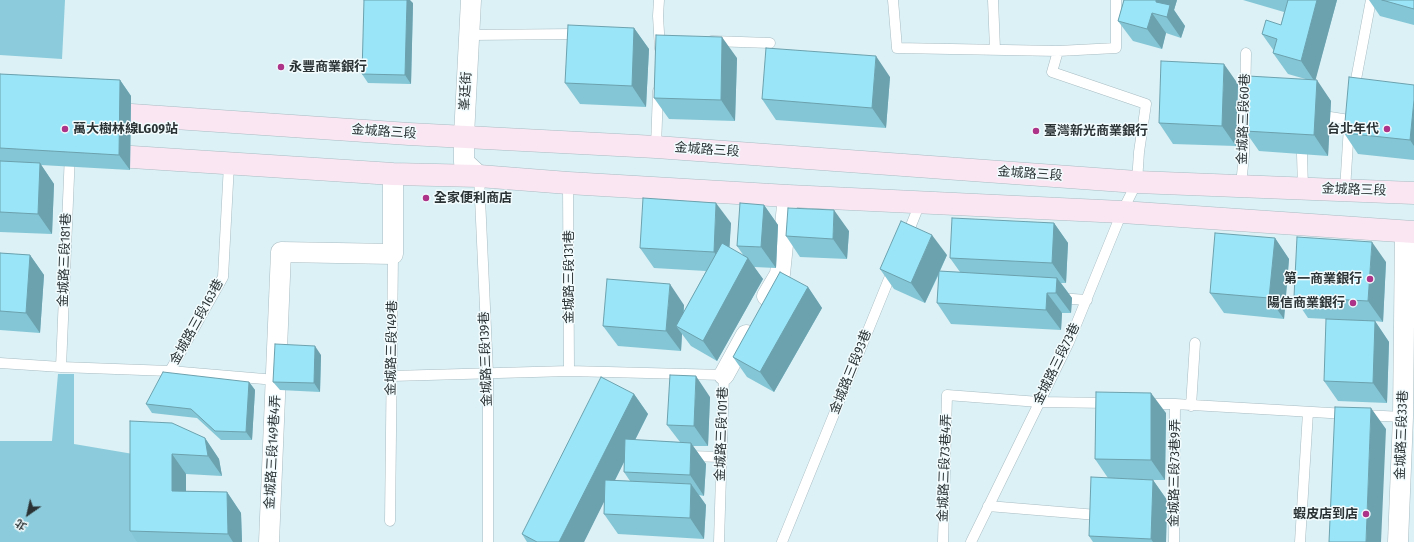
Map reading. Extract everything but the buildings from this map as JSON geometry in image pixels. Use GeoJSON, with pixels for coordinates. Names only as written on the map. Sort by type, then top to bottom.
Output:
{"type":"FeatureCollection","features":[{"type":"Feature","properties":{"kind":"main road","name":"金城路三段"},"geometry":{"type":"LineString","coordinates":[[84,112],[409,134],[656,147],[1137,182],[1414,193]]}},
{"type":"Feature","properties":{"kind":"main road"},"geometry":{"type":"LineString","coordinates":[[62,153],[393,174],[479,176],[568,183],[788,196],[1122,212],[1409,232]]}},
{"type":"Feature","properties":{"kind":"street","name":"峯廷街"},"geometry":{"type":"LineString","coordinates":[[471,0],[464,162],[479,176]]}},
{"type":"Feature","properties":{"kind":"street","name":"金城路三段149巷"},"geometry":{"type":"LineString","coordinates":[[393,174],[393,254]]}},
{"type":"Feature","properties":{"kind":"street","name":"金城路三段101巷"},"geometry":{"type":"LineString","coordinates":[[724,375],[780,274],[788,196]]}},
{"type":"Feature","properties":{"kind":"street","name":"金城路三段33巷"},"geometry":{"type":"LineString","coordinates":[[1398,542],[1408,417],[1409,232]]}},
{"type":"Feature","properties":{"kind":"street","name":"金城路三段149巷4弄"},"geometry":{"type":"LineString","coordinates":[[269,533],[282,252],[393,254]]}},
{"type":"Feature","properties":{"kind":"lane"},"geometry":{"type":"LineString","coordinates":[[659,0],[658,16],[664,39],[659,62]]}},
{"type":"Feature","properties":{"kind":"lane"},"geometry":{"type":"LineString","coordinates":[[893,0],[897,48],[1058,51],[1116,48],[1116,0]]}},
{"type":"Feature","properties":{"kind":"lane"},"geometry":{"type":"LineString","coordinates":[[993,0],[995,50]]}},
{"type":"Feature","properties":{"kind":"lane"},"geometry":{"type":"LineString","coordinates":[[1352,96],[1371,0]]}},
{"type":"Feature","properties":{"kind":"lane"},"geometry":{"type":"LineString","coordinates":[[469,35],[577,34]]}},
{"type":"Feature","properties":{"kind":"lane"},"geometry":{"type":"LineString","coordinates":[[700,41],[770,43]]}},
{"type":"Feature","properties":{"kind":"lane"},"geometry":{"type":"LineString","coordinates":[[1058,51],[1052,72],[1146,104],[1139,152],[1137,182]]}},
{"type":"Feature","properties":{"kind":"lane","name":"金城路三段60巷"},"geometry":{"type":"LineString","coordinates":[[1241,185],[1244,155],[1246,53]]}},
{"type":"Feature","properties":{"kind":"lane"},"geometry":{"type":"LineString","coordinates":[[656,147],[659,78]]}},
{"type":"Feature","properties":{"kind":"lane"},"geometry":{"type":"LineString","coordinates":[[1330,117],[1349,116],[1345,190]]}},
{"type":"Feature","properties":{"kind":"lane","name":"金城路三段181巷"},"geometry":{"type":"LineString","coordinates":[[61,367],[62,153]]}},
{"type":"Feature","properties":{"kind":"lane"},"geometry":{"type":"LineString","coordinates":[[1302,154],[1304,188]]}},
{"type":"Feature","properties":{"kind":"lane","name":"金城路三段163巷"},"geometry":{"type":"LineString","coordinates":[[0,363],[170,371],[223,277],[229,164]]}},
{"type":"Feature","properties":{"kind":"lane","name":"金城路三段139巷"},"geometry":{"type":"LineString","coordinates":[[479,176],[488,374],[488,542]]}},
{"type":"Feature","properties":{"kind":"lane","name":"金城路三段73巷"},"geometry":{"type":"LineString","coordinates":[[971,542],[1069,342],[1122,212],[1137,182]]}},
{"type":"Feature","properties":{"kind":"lane","name":"金城路三段131巷"},"geometry":{"type":"LineString","coordinates":[[568,183],[569,371]]}},
{"type":"Feature","properties":{"kind":"lane"},"geometry":{"type":"LineString","coordinates":[[902,247],[920,203]]}},
{"type":"Feature","properties":{"kind":"lane","name":"金城路三段149巷"},"geometry":{"type":"LineString","coordinates":[[390,521],[393,254]]}},
{"type":"Feature","properties":{"kind":"lane","name":"金城路三段93巷"},"geometry":{"type":"LineString","coordinates":[[782,542],[896,262]]}},
{"type":"Feature","properties":{"kind":"lane"},"geometry":{"type":"LineString","coordinates":[[1048,297],[1087,300]]}},
{"type":"Feature","properties":{"kind":"lane"},"geometry":{"type":"LineString","coordinates":[[1191,406],[1195,343]]}},
{"type":"Feature","properties":{"kind":"lane","name":"金城路三段149巷4弄"},"geometry":{"type":"LineString","coordinates":[[170,371],[276,380]]}},
{"type":"Feature","properties":{"kind":"lane"},"geometry":{"type":"LineString","coordinates":[[392,376],[569,371],[724,375]]}},
{"type":"Feature","properties":{"kind":"lane"},"geometry":{"type":"LineString","coordinates":[[604,384],[610,372]]}},
{"type":"Feature","properties":{"kind":"lane","name":"金城路三段101巷"},"geometry":{"type":"LineString","coordinates":[[718,542],[724,375]]}},
{"type":"Feature","properties":{"kind":"lane","name":"金城路三段73巷4弄"},"geometry":{"type":"LineString","coordinates":[[943,542],[947,394],[1039,402]]}},
{"type":"Feature","properties":{"kind":"lane"},"geometry":{"type":"LineString","coordinates":[[1039,402],[1122,403]]}},
{"type":"Feature","properties":{"kind":"lane"},"geometry":{"type":"LineString","coordinates":[[1138,404],[1176,404],[1408,417]]}},
{"type":"Feature","properties":{"kind":"lane","name":"金城路三段73巷9弄"},"geometry":{"type":"LineString","coordinates":[[1174,542],[1176,404]]}},
{"type":"Feature","properties":{"kind":"lane"},"geometry":{"type":"LineString","coordinates":[[1300,542],[1308,412]]}},
{"type":"Feature","properties":{"kind":"lane"},"geometry":{"type":"LineString","coordinates":[[676,455],[722,457]]}},
{"type":"Feature","properties":{"kind":"lane"},"geometry":{"type":"LineString","coordinates":[[988,506],[1097,515]]}},
{"type":"Feature","properties":{"kind":"shaded area"},"geometry":{"type":"Polygon","coordinates":[[[0,0],[65,0],[62,59],[0,55],[0,0]]]}},
{"type":"Feature","properties":{"kind":"shaded area"},"geometry":{"type":"Polygon","coordinates":[[[58,374],[74,374],[74,444],[139,455],[140,542],[0,542],[0,441],[52,441],[58,374]]]}},
{"type":"Feature","properties":{"kind":"place","name":"永豐商業銀行"},"geometry":{"type":"Point","coordinates":[281,67]}},
{"type":"Feature","properties":{"kind":"place","name":"萬大樹林線LG09站"},"geometry":{"type":"Point","coordinates":[65,129]}},
{"type":"Feature","properties":{"kind":"place","name":"台北年代"},"geometry":{"type":"Point","coordinates":[1387,129]}},
{"type":"Feature","properties":{"kind":"place","name":"臺灣新光商業銀行"},"geometry":{"type":"Point","coordinates":[1036,131]}},
{"type":"Feature","properties":{"kind":"place","name":"全家便利商店"},"geometry":{"type":"Point","coordinates":[426,198]}},
{"type":"Feature","properties":{"kind":"place","name":"第一商業銀行"},"geometry":{"type":"Point","coordinates":[1370,279]}},
{"type":"Feature","properties":{"kind":"place","name":"陽信商業銀行"},"geometry":{"type":"Point","coordinates":[1353,303]}},
{"type":"Feature","properties":{"kind":"place","name":"蝦皮店到店"},"geometry":{"type":"Point","coordinates":[1366,514]}}]}
